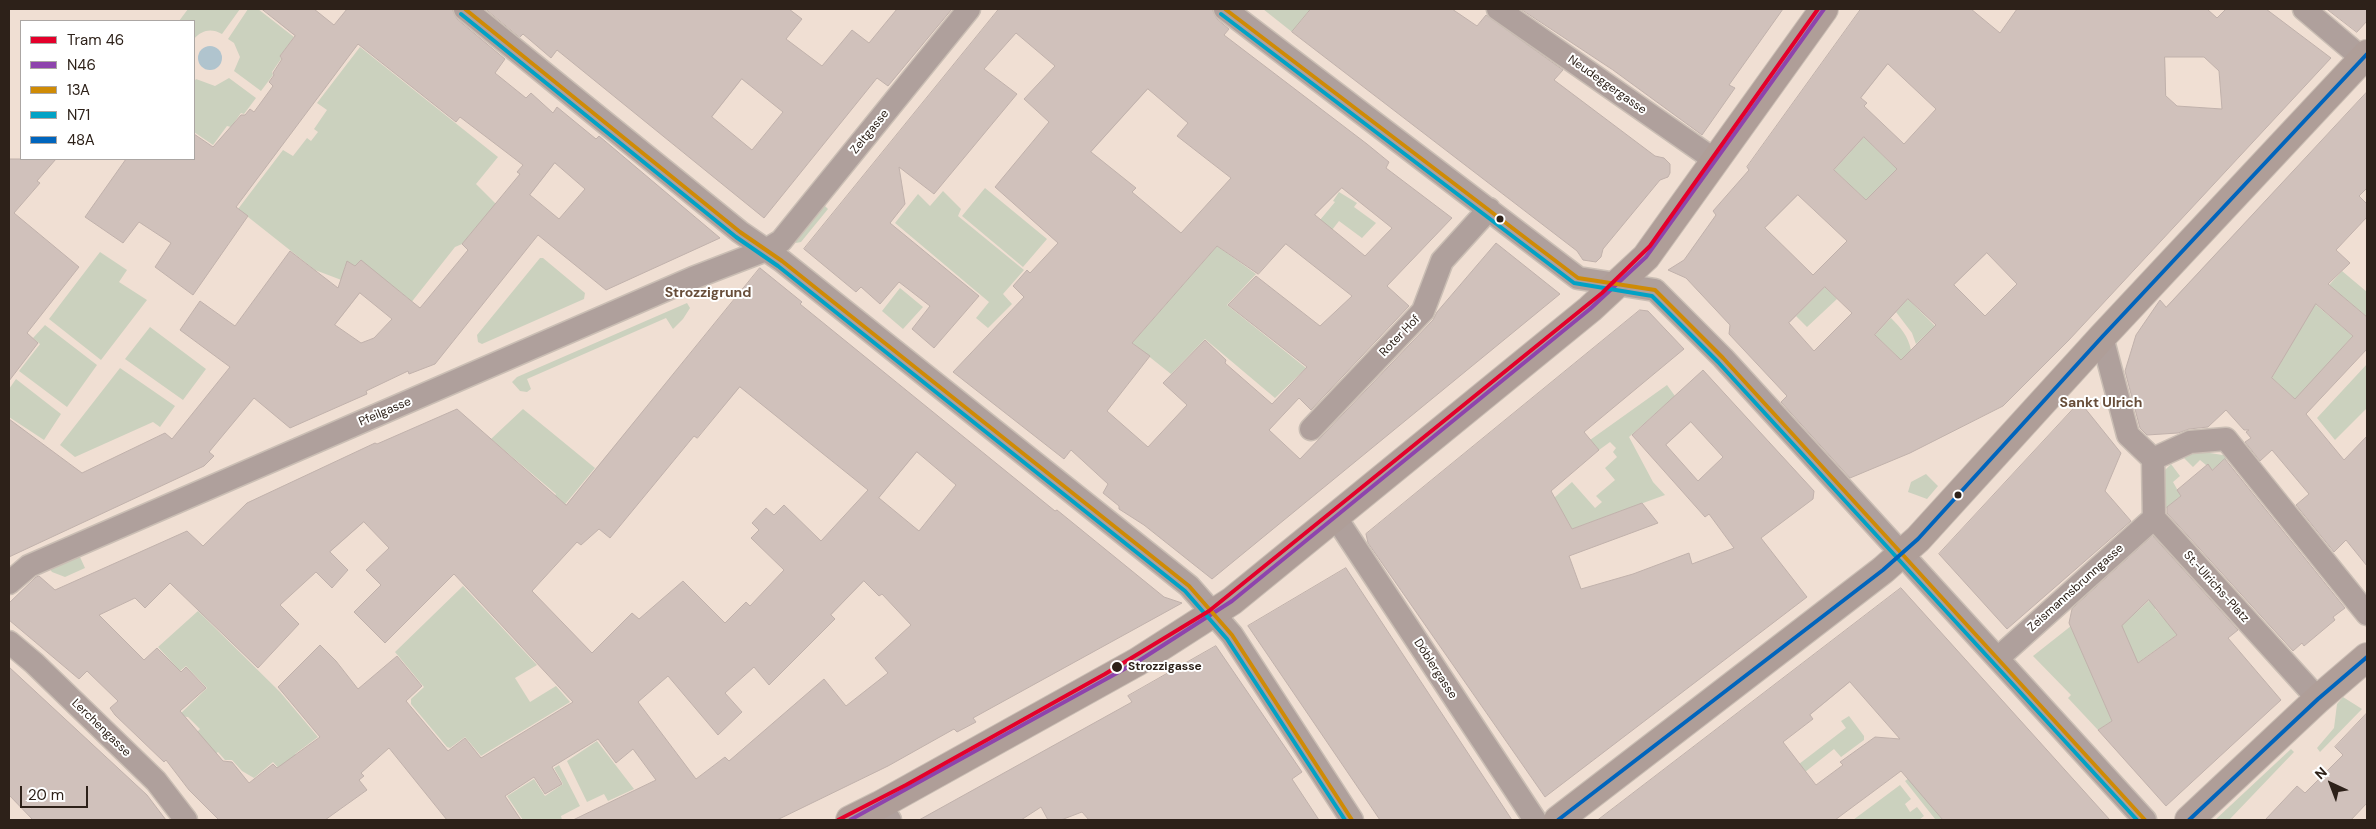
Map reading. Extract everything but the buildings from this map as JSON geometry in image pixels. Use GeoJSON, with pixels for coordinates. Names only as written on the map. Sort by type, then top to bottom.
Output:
{"type":"FeatureCollection","features":[{"type":"Feature","properties":{"kind":"main road"},"geometry":{"type":"LineString","coordinates":[[850,820],[885,813],[1137,662],[1212,614],[1336,518],[1619,284],[1646,257],[1824,9]]}},
{"type":"Feature","properties":{"kind":"main road"},"geometry":{"type":"LineString","coordinates":[[1558,820],[1883,570],[1918,539],[2102,337],[2365,57]]}},
{"type":"Feature","properties":{"kind":"main road"},"geometry":{"type":"LineString","coordinates":[[2189,820],[2318,699],[2367,657]]}},
{"type":"Feature","properties":{"kind":"street"},"geometry":{"type":"LineString","coordinates":[[465,9],[740,232],[766,250],[1189,586],[1232,635],[1352,820]]}},
{"type":"Feature","properties":{"kind":"street","name":"Zeltgasse"},"geometry":{"type":"LineString","coordinates":[[766,250],[784,238],[969,9]]}},
{"type":"Feature","properties":{"kind":"street"},"geometry":{"type":"LineString","coordinates":[[1226,9],[1578,278],[1654,290],[1723,358],[2145,820]]}},
{"type":"Feature","properties":{"kind":"street","name":"Neudeggergasse"},"geometry":{"type":"LineString","coordinates":[[1498,9],[1716,161]]}},
{"type":"Feature","properties":{"kind":"street"},"geometry":{"type":"LineString","coordinates":[[2304,9],[2365,57]]}},
{"type":"Feature","properties":{"kind":"street","name":"Roter Hof"},"geometry":{"type":"LineString","coordinates":[[1311,429],[1423,312],[1442,261],[1489,209]]}},
{"type":"Feature","properties":{"kind":"street","name":"Pfeilgasse"},"geometry":{"type":"LineString","coordinates":[[9,583],[29,566],[693,278],[766,250]]}},
{"type":"Feature","properties":{"kind":"street"},"geometry":{"type":"LineString","coordinates":[[2102,337],[2128,435],[2153,459],[2154,518]]}},
{"type":"Feature","properties":{"kind":"street"},"geometry":{"type":"LineString","coordinates":[[2153,459],[2190,442],[2226,439],[2367,614]]}},
{"type":"Feature","properties":{"kind":"street","name":"Döblergasse"},"geometry":{"type":"LineString","coordinates":[[1336,518],[1535,820]]}},
{"type":"Feature","properties":{"kind":"street","name":"Zeismannsbrunngasse"},"geometry":{"type":"LineString","coordinates":[[1998,658],[2154,518]]}},
{"type":"Feature","properties":{"kind":"street","name":"St.-Ulrichs-Platz"},"geometry":{"type":"LineString","coordinates":[[2154,518],[2318,699]]}},
{"type":"Feature","properties":{"kind":"street","name":"Lerchengasse"},"geometry":{"type":"LineString","coordinates":[[9,642],[34,663],[156,782],[186,820]]}},
{"type":"Feature","properties":{"kind":"green space"},"geometry":{"type":"Polygon","coordinates":[[[188,9],[240,9],[222,34],[207,31],[195,38],[195,20],[180,20],[188,9]]]}},
{"type":"Feature","properties":{"kind":"green space"},"geometry":{"type":"Polygon","coordinates":[[[248,9],[258,9],[294,37],[280,56],[281,59],[272,72],[273,75],[261,91],[234,71],[240,57],[234,43],[228,39],[248,9]]]}},
{"type":"Feature","properties":{"kind":"green space"},"geometry":{"type":"Polygon","coordinates":[[[1263,9],[1308,9],[1310,10],[1292,32],[1263,9]]]}},
{"type":"Feature","properties":{"kind":"green space"},"geometry":{"type":"Polygon","coordinates":[[[360,47],[498,157],[476,184],[496,204],[462,244],[455,247],[410,304],[409,299],[361,261],[355,266],[350,263],[345,266],[344,271],[348,275],[344,281],[315,270],[238,209],[283,150],[293,156],[307,138],[311,141],[318,132],[314,129],[327,110],[317,103],[360,47]]]}},
{"type":"Feature","properties":{"kind":"green space"},"geometry":{"type":"Polygon","coordinates":[[[229,78],[256,98],[244,114],[241,113],[231,127],[227,126],[213,145],[195,133],[195,80],[196,79],[215,86],[229,78]]]}},
{"type":"Feature","properties":{"kind":"green space"},"geometry":{"type":"Polygon","coordinates":[[[1864,137],[1897,169],[1866,200],[1834,170],[1864,137]]]}},
{"type":"Feature","properties":{"kind":"green space"},"geometry":{"type":"Polygon","coordinates":[[[985,188],[1047,239],[1023,267],[962,216],[985,188]]]}},
{"type":"Feature","properties":{"kind":"green space"},"geometry":{"type":"Polygon","coordinates":[[[943,191],[961,209],[958,216],[1024,270],[1003,294],[1012,304],[988,328],[976,318],[989,302],[895,223],[918,194],[930,206],[943,191]]]}},
{"type":"Feature","properties":{"kind":"green space"},"geometry":{"type":"Polygon","coordinates":[[[1339,192],[1357,203],[1354,207],[1376,223],[1362,238],[1339,221],[1332,230],[1320,220],[1335,202],[1333,201],[1339,192]]]}},
{"type":"Feature","properties":{"kind":"green space"},"geometry":{"type":"Polygon","coordinates":[[[823,204],[828,209],[801,242],[796,243],[794,240],[823,204]]]}},
{"type":"Feature","properties":{"kind":"green space"},"geometry":{"type":"Polygon","coordinates":[[[1217,246],[1256,274],[1227,305],[1306,368],[1275,398],[1205,339],[1171,374],[1132,343],[1217,246]]]}},
{"type":"Feature","properties":{"kind":"green space"},"geometry":{"type":"Polygon","coordinates":[[[100,252],[127,270],[119,282],[147,300],[101,360],[49,319],[100,252]]]}},
{"type":"Feature","properties":{"kind":"green space"},"geometry":{"type":"Polygon","coordinates":[[[540,258],[543,258],[585,293],[584,299],[482,344],[478,342],[477,335],[540,258]]]}},
{"type":"Feature","properties":{"kind":"green space"},"geometry":{"type":"Polygon","coordinates":[[[2342,271],[2367,292],[2367,317],[2329,285],[2342,271]]]}},
{"type":"Feature","properties":{"kind":"green space"},"geometry":{"type":"Polygon","coordinates":[[[1825,287],[1837,299],[1807,327],[1796,316],[1825,287]]]}},
{"type":"Feature","properties":{"kind":"green space"},"geometry":{"type":"Polygon","coordinates":[[[900,288],[923,307],[903,329],[882,311],[900,288]]]}},
{"type":"Feature","properties":{"kind":"green space"},"geometry":{"type":"Polygon","coordinates":[[[1908,299],[1935,326],[1916,344],[1912,333],[1896,312],[1908,299]]]}},
{"type":"Feature","properties":{"kind":"green space"},"geometry":{"type":"Polygon","coordinates":[[[687,303],[690,308],[673,329],[666,318],[527,379],[531,389],[527,392],[520,391],[512,382],[517,377],[687,303]]]}},
{"type":"Feature","properties":{"kind":"green space"},"geometry":{"type":"Polygon","coordinates":[[[2315,304],[2353,336],[2296,400],[2272,378],[2315,304]]]}},
{"type":"Feature","properties":{"kind":"green space"},"geometry":{"type":"Polygon","coordinates":[[[1891,318],[1904,332],[1911,350],[1901,360],[1875,335],[1891,318]]]}},
{"type":"Feature","properties":{"kind":"green space"},"geometry":{"type":"Polygon","coordinates":[[[45,325],[97,365],[67,407],[19,371],[40,344],[33,338],[45,325]]]}},
{"type":"Feature","properties":{"kind":"green space"},"geometry":{"type":"Polygon","coordinates":[[[150,327],[206,369],[183,400],[125,359],[150,327]]]}},
{"type":"Feature","properties":{"kind":"green space"},"geometry":{"type":"Polygon","coordinates":[[[2367,364],[2367,408],[2335,440],[2317,418],[2367,364]]]}},
{"type":"Feature","properties":{"kind":"green space"},"geometry":{"type":"Polygon","coordinates":[[[120,368],[175,406],[160,427],[153,422],[75,457],[60,445],[120,368]]]}},
{"type":"Feature","properties":{"kind":"green space"},"geometry":{"type":"Polygon","coordinates":[[[16,379],[61,414],[44,440],[9,417],[9,389],[16,379]]]}},
{"type":"Feature","properties":{"kind":"green space"},"geometry":{"type":"Polygon","coordinates":[[[1667,385],[1675,396],[1629,437],[1653,482],[1665,495],[1572,529],[1554,498],[1572,482],[1595,508],[1602,502],[1596,496],[1615,480],[1605,468],[1617,457],[1613,452],[1616,448],[1610,442],[1599,450],[1590,440],[1667,385]]]}},
{"type":"Feature","properties":{"kind":"green space"},"geometry":{"type":"Polygon","coordinates":[[[523,409],[595,468],[562,508],[553,499],[556,494],[491,439],[523,409]]]}},
{"type":"Feature","properties":{"kind":"green space"},"geometry":{"type":"Polygon","coordinates":[[[2191,450],[2229,456],[2212,470],[2200,460],[2193,467],[2182,456],[2191,450]]]}},
{"type":"Feature","properties":{"kind":"green space"},"geometry":{"type":"Polygon","coordinates":[[[2171,464],[2180,476],[2173,482],[2181,496],[2164,510],[2164,471],[2171,464]]]}},
{"type":"Feature","properties":{"kind":"green space"},"geometry":{"type":"Polygon","coordinates":[[[1926,474],[1938,486],[1927,499],[1908,492],[1911,482],[1926,474]]]}},
{"type":"Feature","properties":{"kind":"green space"},"geometry":{"type":"Polygon","coordinates":[[[80,557],[85,568],[65,577],[52,572],[49,568],[80,557]]]}},
{"type":"Feature","properties":{"kind":"green space"},"geometry":{"type":"Polygon","coordinates":[[[463,586],[537,665],[515,678],[530,702],[556,686],[570,702],[481,756],[465,737],[450,748],[447,747],[411,704],[411,699],[424,687],[395,652],[463,586]]]}},
{"type":"Feature","properties":{"kind":"green space"},"geometry":{"type":"Polygon","coordinates":[[[2151,599],[2158,607],[2155,609],[2178,634],[2136,664],[2132,657],[2134,655],[2121,630],[2122,625],[2151,599]]]}},
{"type":"Feature","properties":{"kind":"green space"},"geometry":{"type":"Polygon","coordinates":[[[198,611],[280,692],[318,737],[295,754],[307,773],[292,783],[273,762],[254,778],[242,771],[232,760],[225,760],[218,752],[215,754],[195,734],[200,729],[188,717],[178,716],[207,688],[186,666],[180,671],[158,647],[198,611]]]}},
{"type":"Feature","properties":{"kind":"green space"},"geometry":{"type":"Polygon","coordinates":[[[2071,626],[2112,721],[2098,730],[2068,698],[2071,695],[2033,656],[2071,626]]]}},
{"type":"Feature","properties":{"kind":"green space"},"geometry":{"type":"Polygon","coordinates":[[[2343,697],[2362,709],[2320,752],[2317,748],[2334,728],[2337,704],[2343,697]]]}},
{"type":"Feature","properties":{"kind":"green space"},"geometry":{"type":"Polygon","coordinates":[[[1849,716],[1864,736],[1864,740],[1841,757],[1834,749],[1805,772],[1799,764],[1846,728],[1841,721],[1849,716]]]}},
{"type":"Feature","properties":{"kind":"green space"},"geometry":{"type":"Polygon","coordinates":[[[597,741],[634,789],[608,801],[604,794],[587,802],[567,761],[597,741]]]}},
{"type":"Feature","properties":{"kind":"green space"},"geometry":{"type":"Polygon","coordinates":[[[2291,749],[2294,752],[2229,820],[2215,820],[2291,749]]]}},
{"type":"Feature","properties":{"kind":"green space"},"geometry":{"type":"Polygon","coordinates":[[[559,765],[580,806],[561,816],[562,820],[523,820],[507,796],[534,779],[545,796],[563,784],[554,768],[559,765]]]}},
{"type":"Feature","properties":{"kind":"green space"},"geometry":{"type":"Polygon","coordinates":[[[1909,778],[1943,820],[1934,820],[1905,781],[1909,778]]]}},
{"type":"Feature","properties":{"kind":"green space"},"geometry":{"type":"Polygon","coordinates":[[[1900,785],[1911,799],[1905,804],[1910,812],[1917,807],[1924,816],[1919,820],[1853,820],[1900,785]]]}},
{"type":"Feature","properties":{"kind":"water"},"geometry":{"type":"Polygon","coordinates":[[[210,46],[219,49],[222,58],[219,67],[210,70],[201,67],[198,58],[201,49],[210,46]]]}},
{"type":"Feature","properties":{"kind":"tram line","name":"46"},"geometry":{"type":"LineString","coordinates":[[838,820],[906,785],[1105,674],[1209,611],[1602,293],[1650,246],[1818,9]]}},
{"type":"Feature","properties":{"kind":"transit line","name":"13A"},"geometry":{"type":"LineString","coordinates":[[465,9],[740,232],[782,261],[1189,586],[1232,635],[1352,820]]}},
{"type":"Feature","properties":{"kind":"transit line","name":"13A"},"geometry":{"type":"LineString","coordinates":[[1225,9],[1578,278],[1655,290],[1723,358],[2145,820]]}},
{"type":"Feature","properties":{"kind":"transit line","name":"N46"},"geometry":{"type":"LineString","coordinates":[[850,820],[1137,662],[1232,601],[1590,309],[1646,257],[1824,9]]}},
{"type":"Feature","properties":{"kind":"transit line","name":"N71"},"geometry":{"type":"LineString","coordinates":[[461,14],[736,237],[778,266],[1185,591],[1227,639],[1345,820]]}},
{"type":"Feature","properties":{"kind":"transit line","name":"N71"},"geometry":{"type":"LineString","coordinates":[[1221,14],[1574,283],[1652,296],[1718,362],[2137,820]]}},
{"type":"Feature","properties":{"kind":"transit line","name":"48A"},"geometry":{"type":"LineString","coordinates":[[1558,820],[1883,570],[1918,539],[2102,337],[2367,54]]}},
{"type":"Feature","properties":{"kind":"transit line","name":"48A"},"geometry":{"type":"LineString","coordinates":[[2189,820],[2318,699],[2367,657]]}},
{"type":"Feature","properties":{"kind":"place","name":"Strozzigasse"},"geometry":{"type":"Point","coordinates":[1117,667]}},
{"type":"Feature","properties":{"kind":"district","name":"Strozzigrund"},"geometry":{"type":"Point","coordinates":[708,293]}},
{"type":"Feature","properties":{"kind":"district","name":"Sankt Ulrich"},"geometry":{"type":"Point","coordinates":[2101,403]}}]}
